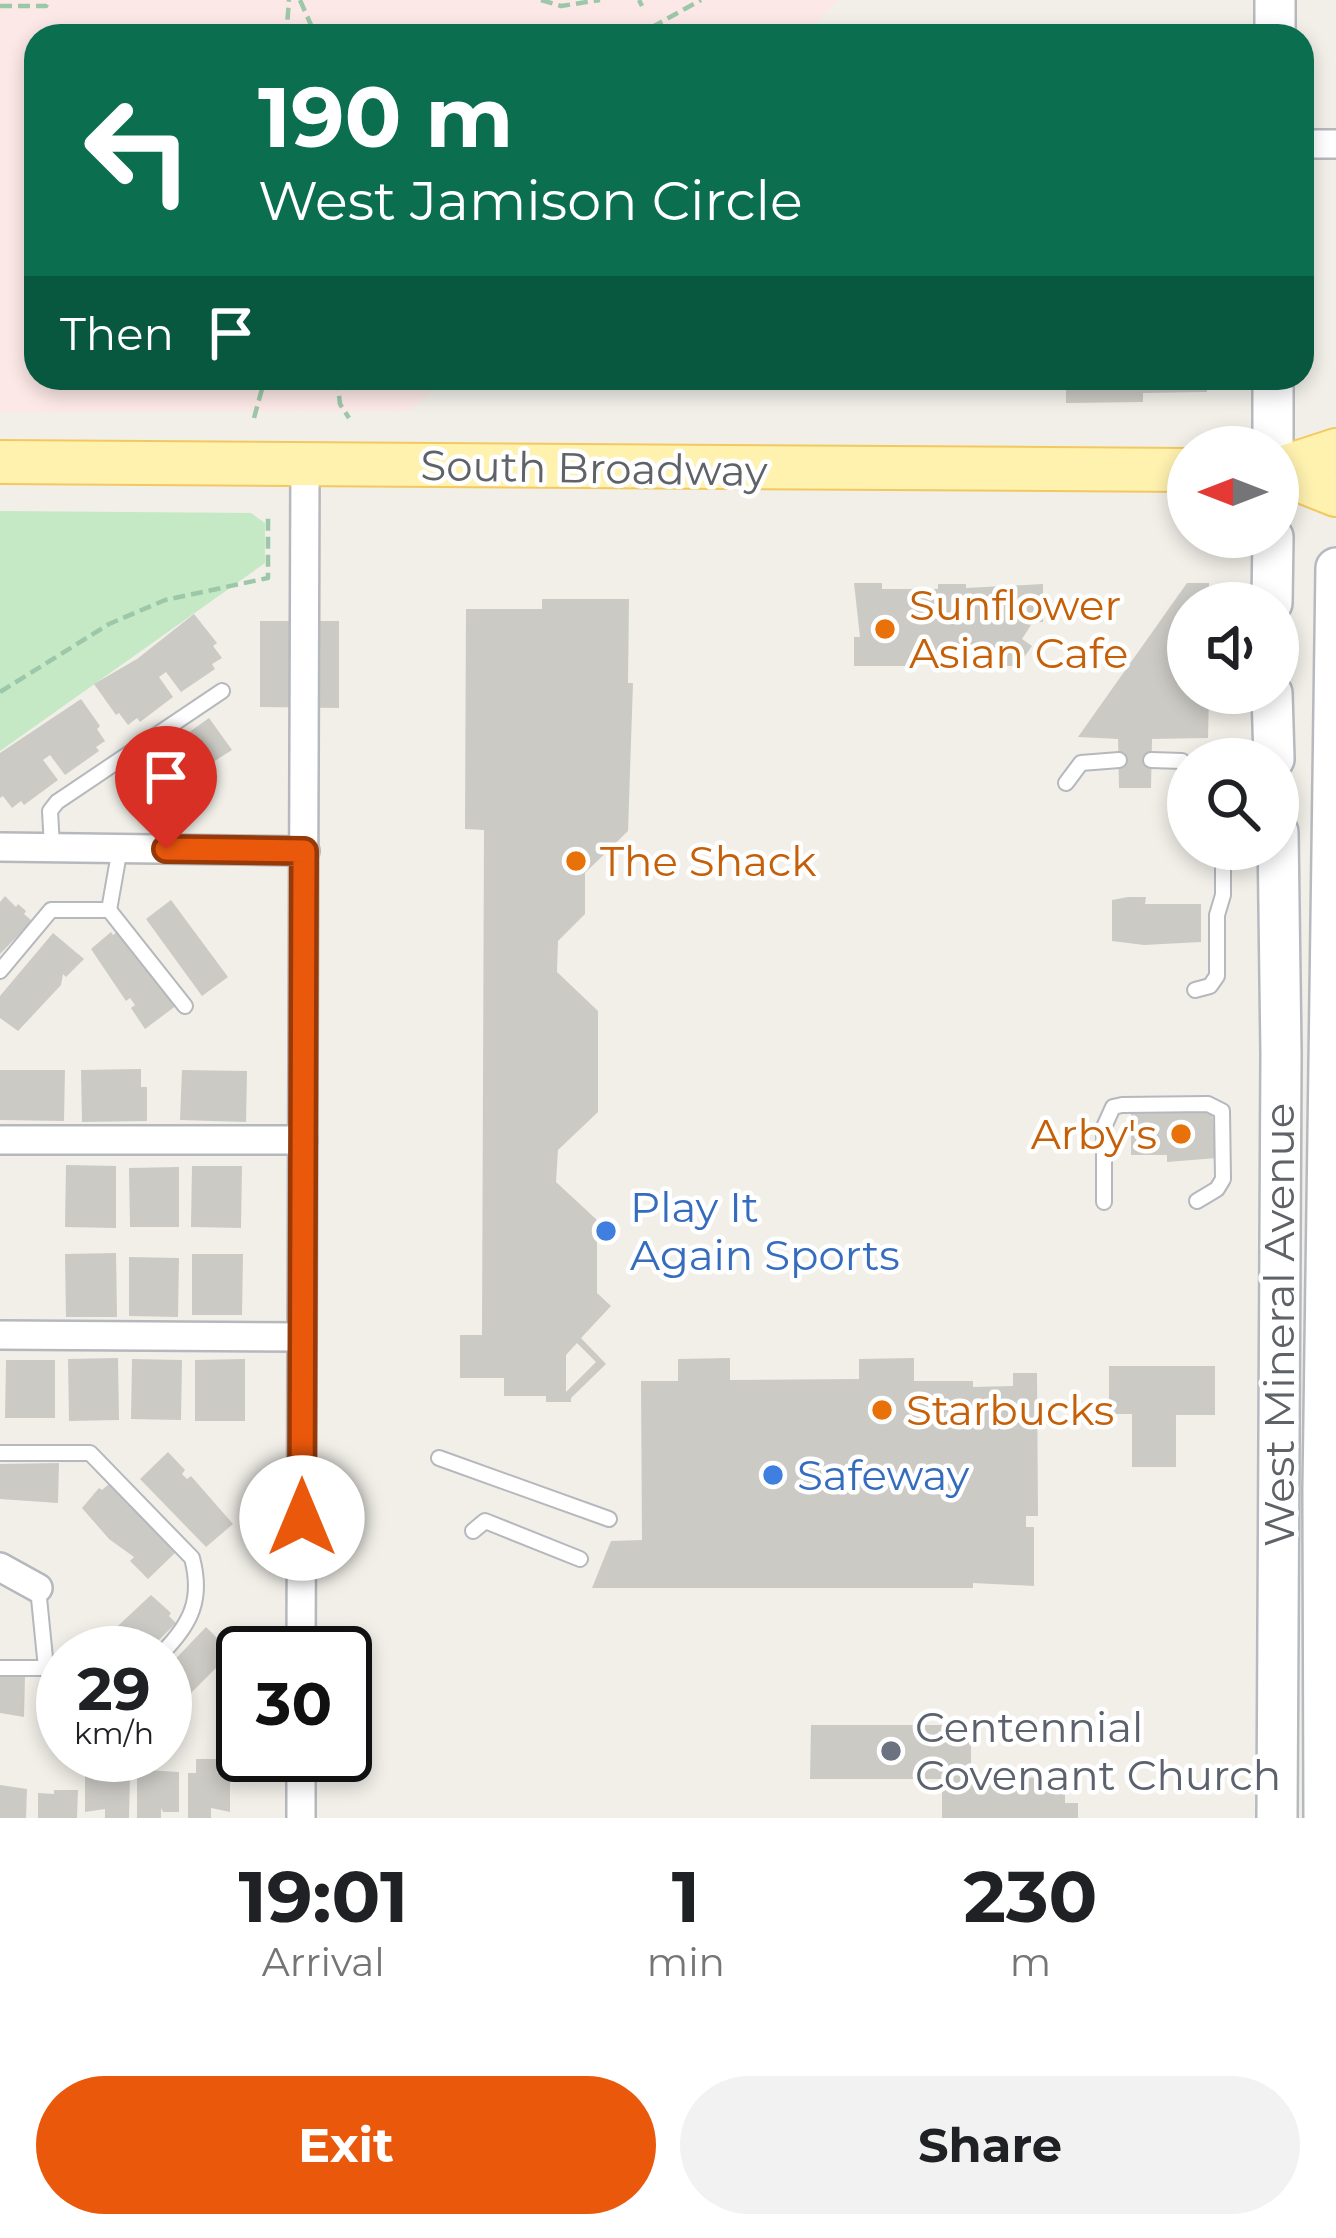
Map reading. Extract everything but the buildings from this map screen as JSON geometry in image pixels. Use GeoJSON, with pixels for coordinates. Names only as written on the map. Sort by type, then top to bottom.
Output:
{"type":"FeatureCollection","features":[{"type":"Feature","properties":{"kind":"main road"},"geometry":{"type":"LineString","coordinates":[[1273,390],[1273,426]]}},
{"type":"Feature","properties":{"kind":"main road"},"geometry":{"type":"LineString","coordinates":[[1299,463],[1336,450]]}},
{"type":"Feature","properties":{"kind":"main road","name":"South Broadway"},"geometry":{"type":"LineString","coordinates":[[0,462],[1167,470]]}},
{"type":"Feature","properties":{"kind":"main road"},"geometry":{"type":"LineString","coordinates":[[1299,480],[1336,495]]}},
{"type":"Feature","properties":{"kind":"main road","name":"West Mineral Avenue"},"geometry":{"type":"LineString","coordinates":[[1324,1818],[1336,568]]}},
{"type":"Feature","properties":{"kind":"main road","name":"West Mineral Avenue"},"geometry":{"type":"LineString","coordinates":[[1277,1818],[1278,870]]}},
{"type":"Feature","properties":{"kind":"street"},"geometry":{"type":"LineString","coordinates":[[301,1626],[305,464]]}},
{"type":"Feature","properties":{"kind":"street"},"geometry":{"type":"LineString","coordinates":[[0,847],[304,851]]}},
{"type":"Feature","properties":{"kind":"street"},"geometry":{"type":"LineString","coordinates":[[0,1140],[303,1140]]}},
{"type":"Feature","properties":{"kind":"street"},"geometry":{"type":"LineString","coordinates":[[0,1335],[302,1337]]}},
{"type":"Feature","properties":{"kind":"street"},"geometry":{"type":"LineString","coordinates":[[1277,1508],[1329,1508]]}},
{"type":"Feature","properties":{"kind":"street"},"geometry":{"type":"LineString","coordinates":[[0,1567],[38,1588]]}},
{"type":"Feature","properties":{"kind":"street"},"geometry":{"type":"LineString","coordinates":[[301,1782],[301,1818]]}},
{"type":"Feature","properties":{"kind":"lane"},"geometry":{"type":"LineString","coordinates":[[52,847],[50,811],[57,802],[222,691]]}},
{"type":"Feature","properties":{"kind":"lane"},"geometry":{"type":"LineString","coordinates":[[1066,784],[1081,763],[1118,760]]}},
{"type":"Feature","properties":{"kind":"lane"},"geometry":{"type":"LineString","coordinates":[[1151,760],[1167,761]]}},
{"type":"Feature","properties":{"kind":"lane"},"geometry":{"type":"LineString","coordinates":[[120,848],[109,910],[185,1006]]}},
{"type":"Feature","properties":{"kind":"lane"},"geometry":{"type":"LineString","coordinates":[[1195,990],[1210,986],[1217,976],[1223,870]]}},
{"type":"Feature","properties":{"kind":"lane"},"geometry":{"type":"LineString","coordinates":[[0,970],[51,910],[109,910]]}},
{"type":"Feature","properties":{"kind":"lane"},"geometry":{"type":"LineString","coordinates":[[1104,1202],[1104,1127],[1113,1108],[1215,1105],[1225,1120],[1225,1169],[1217,1189],[1197,1201]]}},
{"type":"Feature","properties":{"kind":"lane"},"geometry":{"type":"LineString","coordinates":[[0,1454],[90,1454],[192,1558],[198,1580],[195,1610],[186,1626]]}},
{"type":"Feature","properties":{"kind":"lane"},"geometry":{"type":"LineString","coordinates":[[439,1458],[609,1519]]}},
{"type":"Feature","properties":{"kind":"lane"},"geometry":{"type":"LineString","coordinates":[[472,1531],[485,1521],[580,1558]]}},
{"type":"Feature","properties":{"kind":"lane"},"geometry":{"type":"LineString","coordinates":[[38,1588],[42,1626]]}},
{"type":"Feature","properties":{"kind":"lane"},"geometry":{"type":"LineString","coordinates":[[0,1668],[36,1668]]}},
{"type":"Feature","properties":{"kind":"path"},"geometry":{"type":"LineString","coordinates":[[0,6],[46,6],[49,0]]}},
{"type":"Feature","properties":{"kind":"path"},"geometry":{"type":"LineString","coordinates":[[541,0],[561,6],[600,0]]}},
{"type":"Feature","properties":{"kind":"path"},"geometry":{"type":"LineString","coordinates":[[657,24],[701,0]]}},
{"type":"Feature","properties":{"kind":"path"},"geometry":{"type":"LineString","coordinates":[[254,418],[262,390]]}},
{"type":"Feature","properties":{"kind":"path"},"geometry":{"type":"LineString","coordinates":[[338,390],[349,418]]}},
{"type":"Feature","properties":{"kind":"path"},"geometry":{"type":"LineString","coordinates":[[0,692],[109,625],[165,600],[268,578],[268,515]]}},
{"type":"Feature","properties":{"kind":"shaded area"},"geometry":{"type":"Polygon","coordinates":[[[0,0],[839,0],[814,24],[24,24],[24,390],[432,390],[410,411],[0,412],[0,0]]]}},
{"type":"Feature","properties":{"kind":"green space"},"geometry":{"type":"Polygon","coordinates":[[[0,511],[251,513],[265,523],[265,563],[0,751],[0,511]]]}},
{"type":"Feature","properties":{"kind":"place","name":"Sunflower Asian Cafe"},"geometry":{"type":"Point","coordinates":[885,629]}},
{"type":"Feature","properties":{"kind":"place","name":"The Shack"},"geometry":{"type":"Point","coordinates":[576,861]}},
{"type":"Feature","properties":{"kind":"place","name":"Arby's"},"geometry":{"type":"Point","coordinates":[1181,1134]}},
{"type":"Feature","properties":{"kind":"place","name":"Play It Again Sports"},"geometry":{"type":"Point","coordinates":[606,1231]}},
{"type":"Feature","properties":{"kind":"place","name":"Starbucks"},"geometry":{"type":"Point","coordinates":[882,1410]}},
{"type":"Feature","properties":{"kind":"place","name":"Safeway"},"geometry":{"type":"Point","coordinates":[773,1475]}},
{"type":"Feature","properties":{"kind":"place","name":"Centennial Covenant Church"},"geometry":{"type":"Point","coordinates":[891,1751]}},
{"type":"Feature","properties":{"kind":"route"},"geometry":{"type":"LineString","coordinates":[[166,849],[304,851],[302,1518]]}}]}
